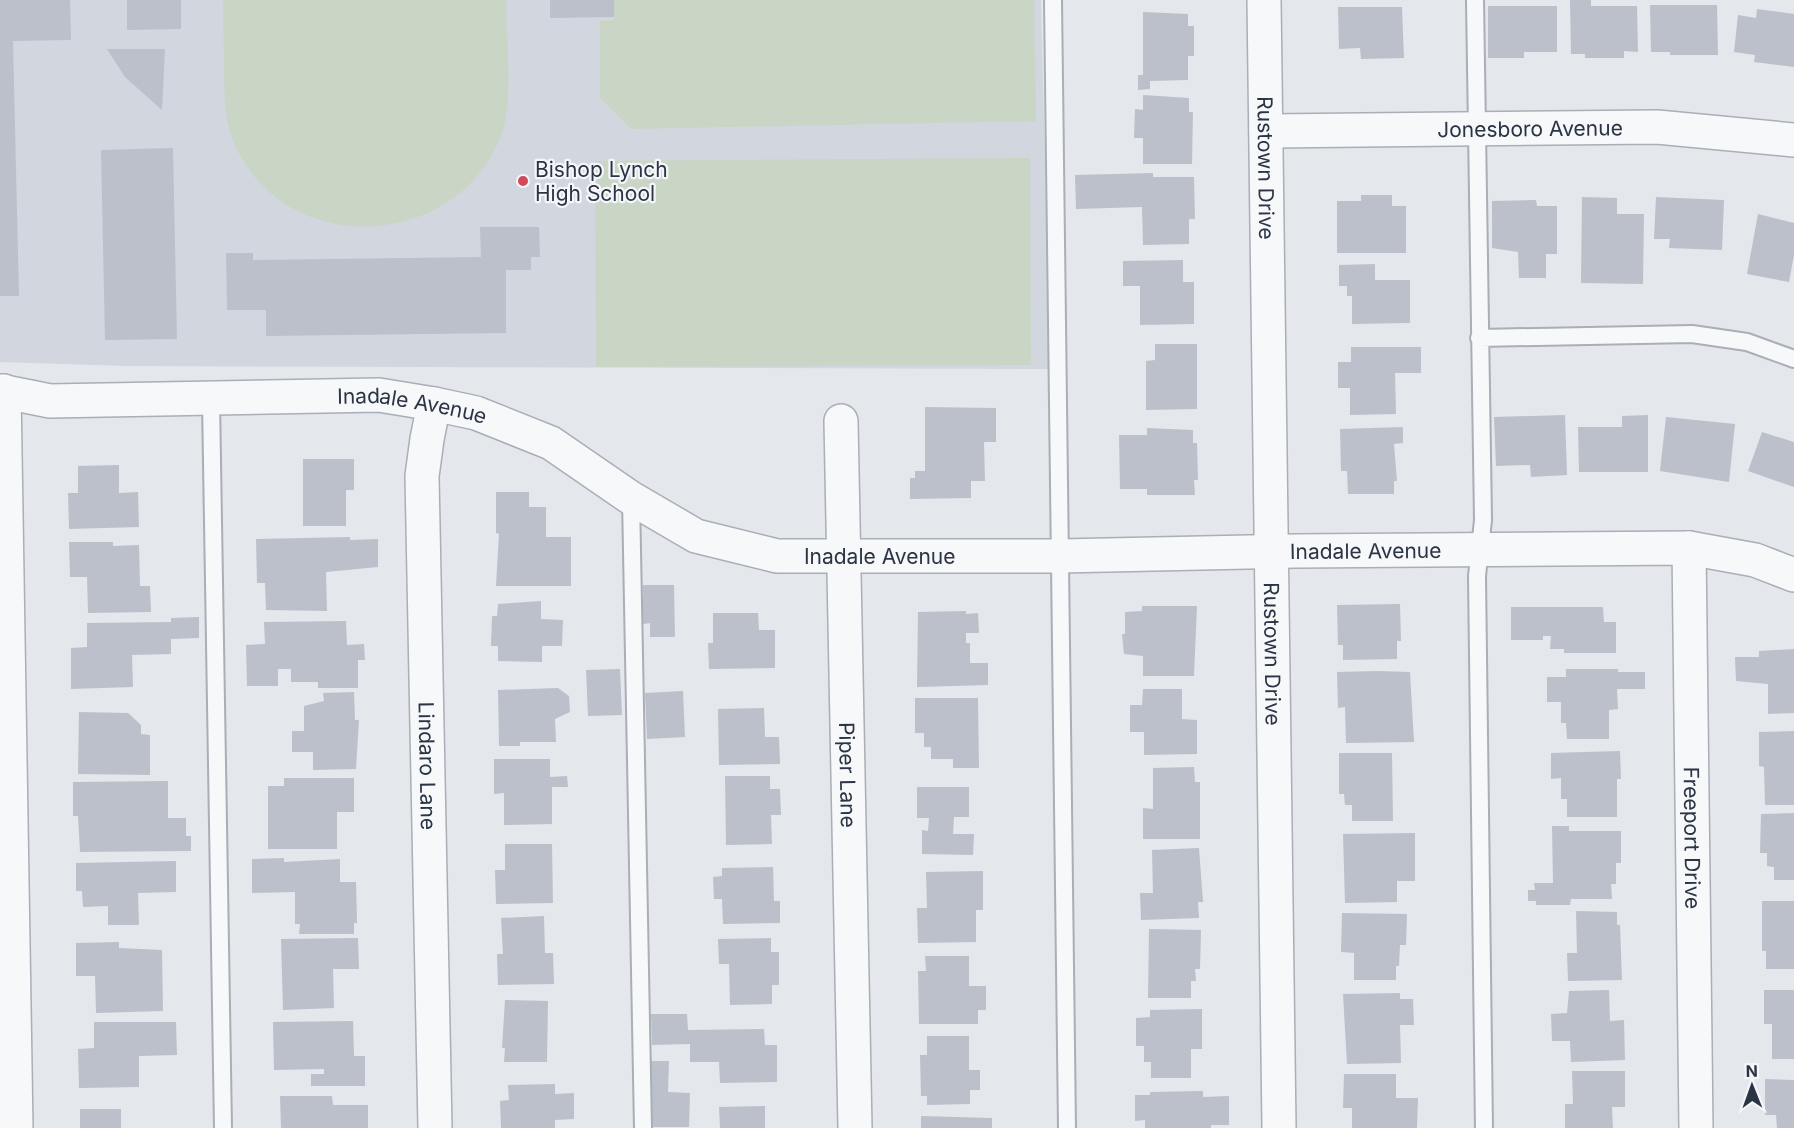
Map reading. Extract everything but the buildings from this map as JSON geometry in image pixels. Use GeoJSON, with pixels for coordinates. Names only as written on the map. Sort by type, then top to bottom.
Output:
{"type":"FeatureCollection","features":[{"type":"Feature","properties":{"kind":"street","name":"Rustown Drive"},"geometry":{"type":"LineString","coordinates":[[1264,0],[1279,1128]]}},
{"type":"Feature","properties":{"kind":"street","name":"Jonesboro Avenue"},"geometry":{"type":"LineString","coordinates":[[1266,131],[1657,127],[1794,140]]}},
{"type":"Feature","properties":{"kind":"street","name":"Inadale Avenue"},"geometry":{"type":"LineString","coordinates":[[2,391],[50,401],[211,400],[379,395],[476,412],[550,443],[631,498],[696,536],[777,556],[1060,556],[1689,548],[1755,560],[1794,575]]}},
{"type":"Feature","properties":{"kind":"street"},"geometry":{"type":"LineString","coordinates":[[2,391],[15,1128]]}},
{"type":"Feature","properties":{"kind":"street","name":"Lindaro Lane"},"geometry":{"type":"LineString","coordinates":[[434,404],[422,476],[435,1128]]}},
{"type":"Feature","properties":{"kind":"street","name":"Piper Lane"},"geometry":{"type":"LineString","coordinates":[[841,421],[855,1128]]}},
{"type":"Feature","properties":{"kind":"street","name":"Freeport Drive"},"geometry":{"type":"LineString","coordinates":[[1689,548],[1696,1128]]}},
{"type":"Feature","properties":{"kind":"lane"},"geometry":{"type":"LineString","coordinates":[[1053,0],[1067,1128]]}},
{"type":"Feature","properties":{"kind":"lane"},"geometry":{"type":"LineString","coordinates":[[1475,0],[1483,520],[1477,576],[1484,1128]]}},
{"type":"Feature","properties":{"kind":"lane"},"geometry":{"type":"LineString","coordinates":[[1479,338],[1692,334],[1747,342],[1794,359]]}},
{"type":"Feature","properties":{"kind":"lane"},"geometry":{"type":"LineString","coordinates":[[211,400],[223,1128]]}},
{"type":"Feature","properties":{"kind":"lane"},"geometry":{"type":"LineString","coordinates":[[631,498],[643,1128]]}},
{"type":"Feature","properties":{"kind":"shaded area","name":"Bishop Lynch High School"},"geometry":{"type":"Polygon","coordinates":[[[0,0],[1041,0],[1050,369],[127,366],[0,362],[0,0]]]}},
{"type":"Feature","properties":{"kind":"green space"},"geometry":{"type":"Polygon","coordinates":[[[223,0],[506,0],[508,88],[505,122],[501,136],[478,175],[446,203],[409,220],[368,226],[327,222],[289,206],[256,179],[230,132],[225,99],[223,0]]]}},
{"type":"Feature","properties":{"kind":"green space"},"geometry":{"type":"Polygon","coordinates":[[[614,0],[1034,0],[1036,121],[631,129],[600,98],[600,21],[614,20],[614,0]]]}},
{"type":"Feature","properties":{"kind":"green space"},"geometry":{"type":"Polygon","coordinates":[[[1030,158],[1031,365],[596,367],[595,161],[1030,158]]]}},
{"type":"Feature","properties":{"kind":"place","name":"Bishop Lynch High School"},"geometry":{"type":"Point","coordinates":[523,181]}}]}
